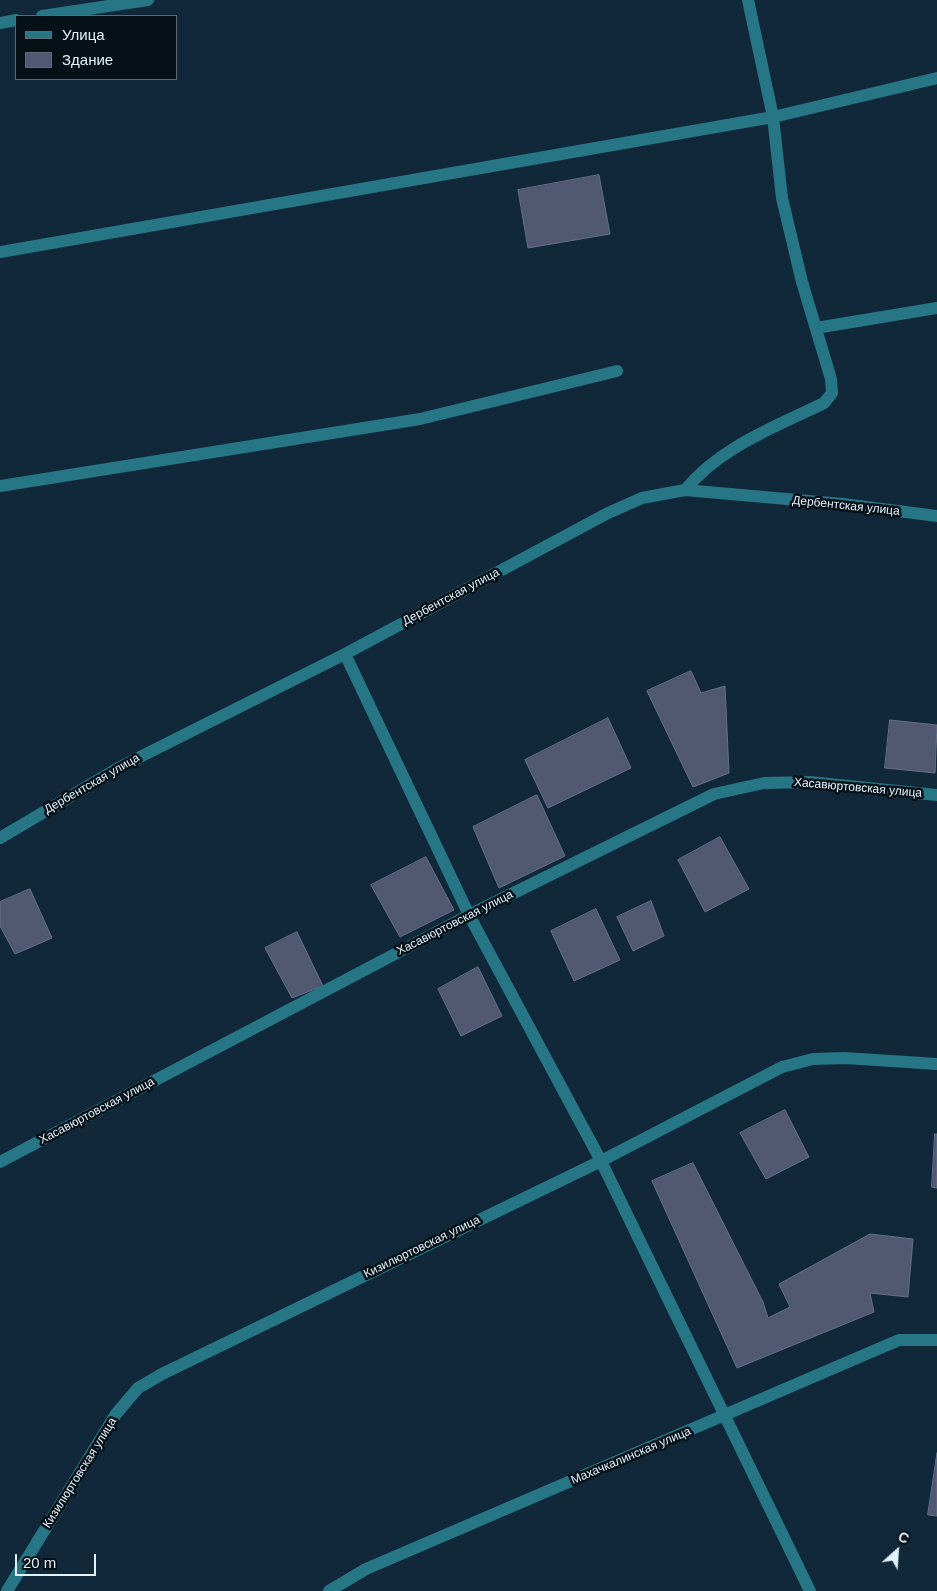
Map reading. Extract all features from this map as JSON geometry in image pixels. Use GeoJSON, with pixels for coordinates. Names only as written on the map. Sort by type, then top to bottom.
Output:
{"type":"FeatureCollection","features":[{"type":"Feature","properties":{"kind":"street"},"geometry":{"type":"LineString","coordinates":[[49,15],[148,0]]}},
{"type":"Feature","properties":{"kind":"street"},"geometry":{"type":"LineString","coordinates":[[685,490],[697,475],[736,446],[824,403],[832,393],[831,379],[782,198],[773,117],[748,0]]}},
{"type":"Feature","properties":{"kind":"street"},"geometry":{"type":"LineString","coordinates":[[0,23],[15,20]]}},
{"type":"Feature","properties":{"kind":"street"},"geometry":{"type":"LineString","coordinates":[[0,252],[773,117],[937,78]]}},
{"type":"Feature","properties":{"kind":"street"},"geometry":{"type":"LineString","coordinates":[[816,328],[937,308]]}},
{"type":"Feature","properties":{"kind":"street"},"geometry":{"type":"LineString","coordinates":[[0,486],[420,419],[617,372]]}},
{"type":"Feature","properties":{"kind":"street","name":"Дербентская улица"},"geometry":{"type":"LineString","coordinates":[[0,838],[120,767],[346,654],[608,513],[642,498],[685,490],[843,504],[937,516]]}},
{"type":"Feature","properties":{"kind":"street"},"geometry":{"type":"LineString","coordinates":[[346,654],[469,915],[601,1161],[810,1591]]}},
{"type":"Feature","properties":{"kind":"street","name":"Хасавюртовская улица"},"geometry":{"type":"LineString","coordinates":[[0,1162],[469,915],[714,794],[764,783],[810,782],[937,795]]}},
{"type":"Feature","properties":{"kind":"street","name":"Кизилюртовская улица"},"geometry":{"type":"LineString","coordinates":[[7,1591],[116,1414],[138,1388],[162,1374],[601,1161],[782,1067],[813,1059],[845,1058],[937,1064]]}},
{"type":"Feature","properties":{"kind":"street","name":"Махачкалинская улица"},"geometry":{"type":"LineString","coordinates":[[329,1591],[366,1569],[724,1417],[899,1340],[937,1340]]}},
{"type":"Feature","properties":{"kind":"building"},"geometry":{"type":"Polygon","coordinates":[[[599,175],[610,234],[528,248],[518,190],[599,175]]]}},
{"type":"Feature","properties":{"kind":"building"},"geometry":{"type":"Polygon","coordinates":[[[691,671],[701,693],[725,686],[729,773],[693,787],[647,691],[691,671]]]}},
{"type":"Feature","properties":{"kind":"building"},"geometry":{"type":"Polygon","coordinates":[[[608,718],[631,768],[548,808],[525,760],[608,718]]]}},
{"type":"Feature","properties":{"kind":"building"},"geometry":{"type":"Polygon","coordinates":[[[890,720],[937,725],[935,773],[885,768],[890,720]]]}},
{"type":"Feature","properties":{"kind":"building"},"geometry":{"type":"Polygon","coordinates":[[[537,795],[565,856],[499,888],[473,827],[537,795]]]}},
{"type":"Feature","properties":{"kind":"building"},"geometry":{"type":"Polygon","coordinates":[[[720,837],[749,889],[705,912],[678,860],[720,837]]]}},
{"type":"Feature","properties":{"kind":"building"},"geometry":{"type":"Polygon","coordinates":[[[426,857],[454,910],[400,937],[371,885],[426,857]]]}},
{"type":"Feature","properties":{"kind":"building"},"geometry":{"type":"Polygon","coordinates":[[[30,889],[52,938],[15,954],[0,926],[0,902],[30,889]]]}},
{"type":"Feature","properties":{"kind":"building"},"geometry":{"type":"Polygon","coordinates":[[[651,901],[664,936],[633,951],[617,917],[651,901]]]}},
{"type":"Feature","properties":{"kind":"building"},"geometry":{"type":"Polygon","coordinates":[[[596,909],[620,960],[574,981],[551,931],[596,909]]]}},
{"type":"Feature","properties":{"kind":"building"},"geometry":{"type":"Polygon","coordinates":[[[297,932],[323,986],[292,998],[265,948],[297,932]]]}},
{"type":"Feature","properties":{"kind":"building"},"geometry":{"type":"Polygon","coordinates":[[[478,967],[502,1016],[461,1036],[438,989],[478,967]]]}},
{"type":"Feature","properties":{"kind":"building"},"geometry":{"type":"Polygon","coordinates":[[[785,1110],[809,1157],[766,1179],[740,1133],[785,1110]]]}},
{"type":"Feature","properties":{"kind":"building"},"geometry":{"type":"Polygon","coordinates":[[[935,1134],[937,1134],[937,1188],[932,1187],[935,1134]]]}},
{"type":"Feature","properties":{"kind":"building"},"geometry":{"type":"Polygon","coordinates":[[[693,1163],[763,1302],[768,1318],[790,1307],[779,1284],[870,1234],[913,1239],[908,1297],[870,1293],[874,1312],[737,1368],[652,1181],[693,1163]]]}},
{"type":"Feature","properties":{"kind":"building"},"geometry":{"type":"Polygon","coordinates":[[[937,1453],[937,1516],[928,1515],[937,1453]]]}}]}
